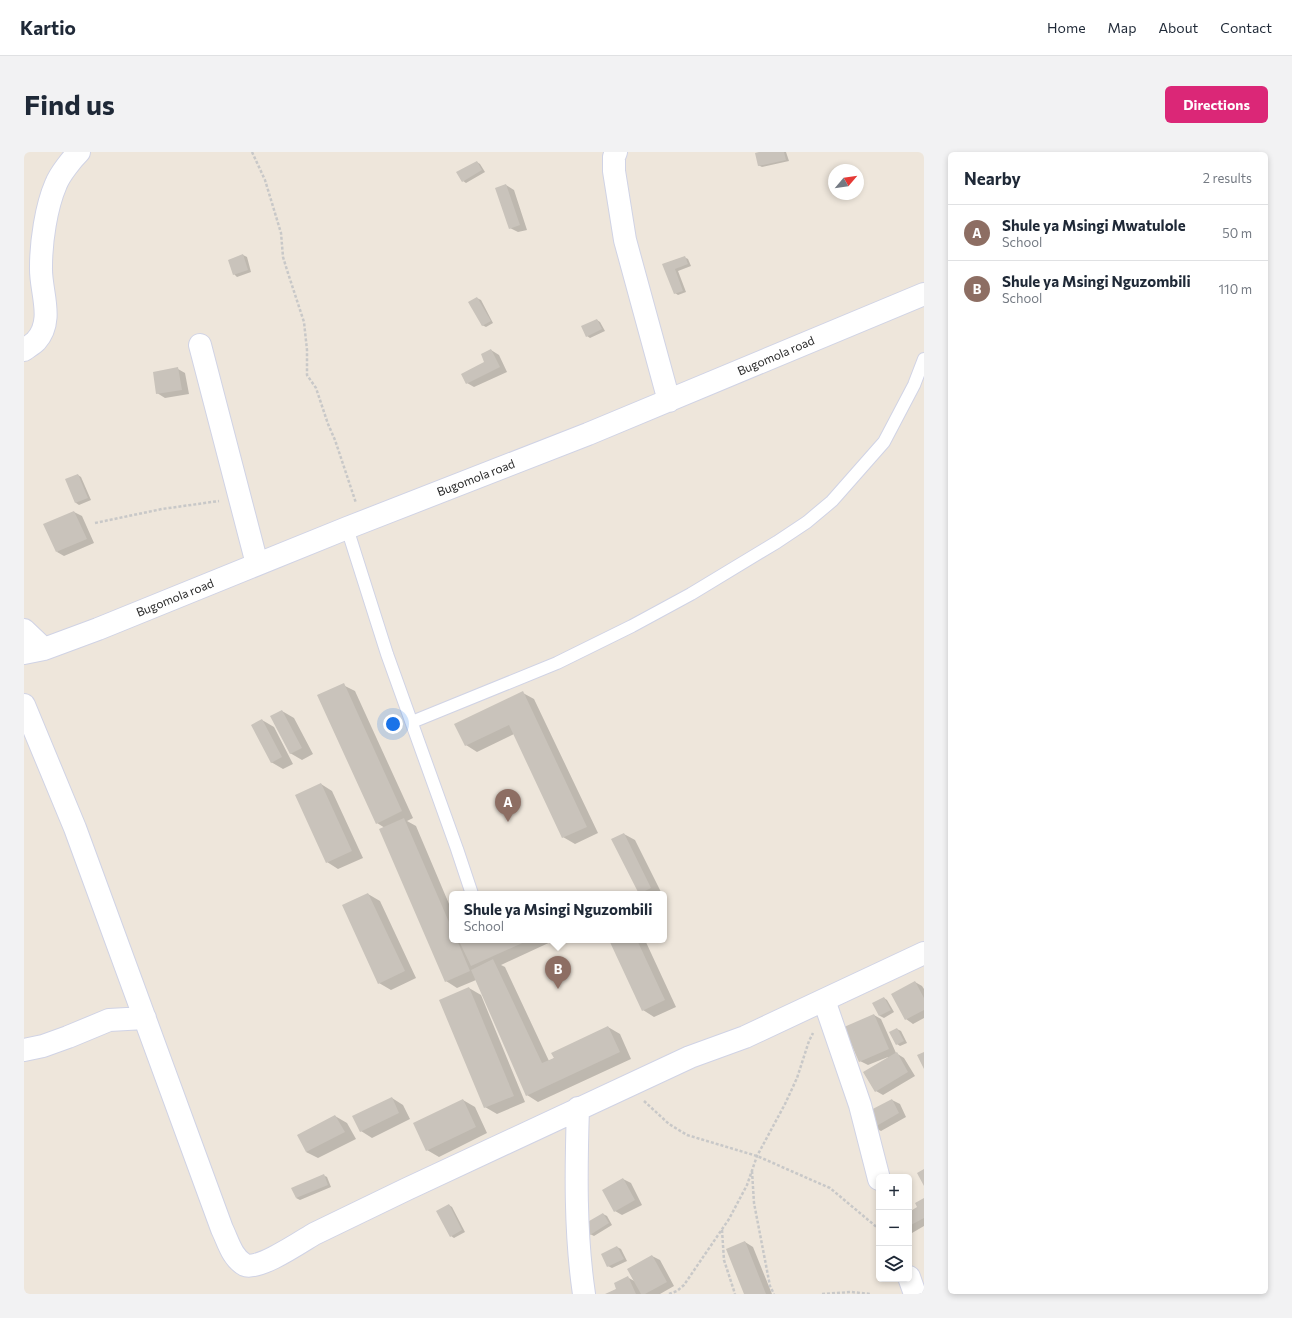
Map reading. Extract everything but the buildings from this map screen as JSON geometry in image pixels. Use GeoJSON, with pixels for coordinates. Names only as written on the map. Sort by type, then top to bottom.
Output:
{"type":"FeatureCollection","features":[{"type":"Feature","properties":{"kind":"street"},"geometry":{"type":"LineString","coordinates":[[24,350],[40,335],[45,323],[46,314],[40,269],[43,235],[48,210],[56,183],[79,152]]}},
{"type":"Feature","properties":{"kind":"street"},"geometry":{"type":"LineString","coordinates":[[616,152],[614,156],[614,171],[625,240],[669,401]]}},
{"type":"Feature","properties":{"kind":"street","name":"Bugomola road"},"geometry":{"type":"LineString","coordinates":[[34,651],[105,626],[354,525],[581,437],[924,294]]}},
{"type":"Feature","properties":{"kind":"street"},"geometry":{"type":"LineString","coordinates":[[200,345],[257,564]]}},
{"type":"Feature","properties":{"kind":"street"},"geometry":{"type":"LineString","coordinates":[[24,630],[34,651]]}},
{"type":"Feature","properties":{"kind":"street"},"geometry":{"type":"LineString","coordinates":[[24,705],[75,828],[222,1229],[234,1254],[245,1265],[256,1266],[281,1254],[314,1234],[578,1108],[690,1057],[826,1004],[924,953]]}},
{"type":"Feature","properties":{"kind":"street"},"geometry":{"type":"LineString","coordinates":[[826,1004],[860,1105],[878,1174]]}},
{"type":"Feature","properties":{"kind":"street"},"geometry":{"type":"LineString","coordinates":[[24,1050],[55,1042],[109,1020],[145,1018]]}},
{"type":"Feature","properties":{"kind":"street"},"geometry":{"type":"LineString","coordinates":[[578,1108],[576,1179],[584,1294]]}},
{"type":"Feature","properties":{"kind":"street"},"geometry":{"type":"LineString","coordinates":[[910,1282],[914,1294]]}},
{"type":"Feature","properties":{"kind":"lane"},"geometry":{"type":"LineString","coordinates":[[412,722],[557,663],[625,630],[691,594],[807,522],[832,501],[884,442],[914,385],[924,360]]}},
{"type":"Feature","properties":{"kind":"lane"},"geometry":{"type":"LineString","coordinates":[[354,525],[387,654],[471,891]]}},
{"type":"Feature","properties":{"kind":"path"},"geometry":{"type":"LineString","coordinates":[[252,152],[266,180],[281,233],[283,257],[304,322],[307,350],[306,375],[316,388],[335,440],[354,525]]}},
{"type":"Feature","properties":{"kind":"path"},"geometry":{"type":"LineString","coordinates":[[95,523],[162,509],[204,504],[239,496]]}},
{"type":"Feature","properties":{"kind":"path"},"geometry":{"type":"LineString","coordinates":[[669,1294],[677,1291],[684,1285],[722,1229],[746,1185],[756,1156],[785,1104],[797,1078],[809,1041],[826,1004]]}},
{"type":"Feature","properties":{"kind":"path"},"geometry":{"type":"LineString","coordinates":[[630,1084],[648,1105],[669,1124],[687,1135],[756,1156],[830,1188],[876,1226]]}},
{"type":"Feature","properties":{"kind":"path"},"geometry":{"type":"LineString","coordinates":[[752,1170],[754,1203],[770,1286],[774,1294]]}},
{"type":"Feature","properties":{"kind":"path"},"geometry":{"type":"LineString","coordinates":[[722,1229],[724,1260],[735,1294]]}},
{"type":"Feature","properties":{"kind":"path"},"geometry":{"type":"LineString","coordinates":[[822,1294],[851,1292],[871,1294]]}},
{"type":"Feature","properties":{"kind":"place","name":"Shule ya Msingi Mwatulole"},"geometry":{"type":"Point","coordinates":[508,822]}},
{"type":"Feature","properties":{"kind":"place","name":"Shule ya Msingi Nguzombili"},"geometry":{"type":"Point","coordinates":[558,989]}}]}
